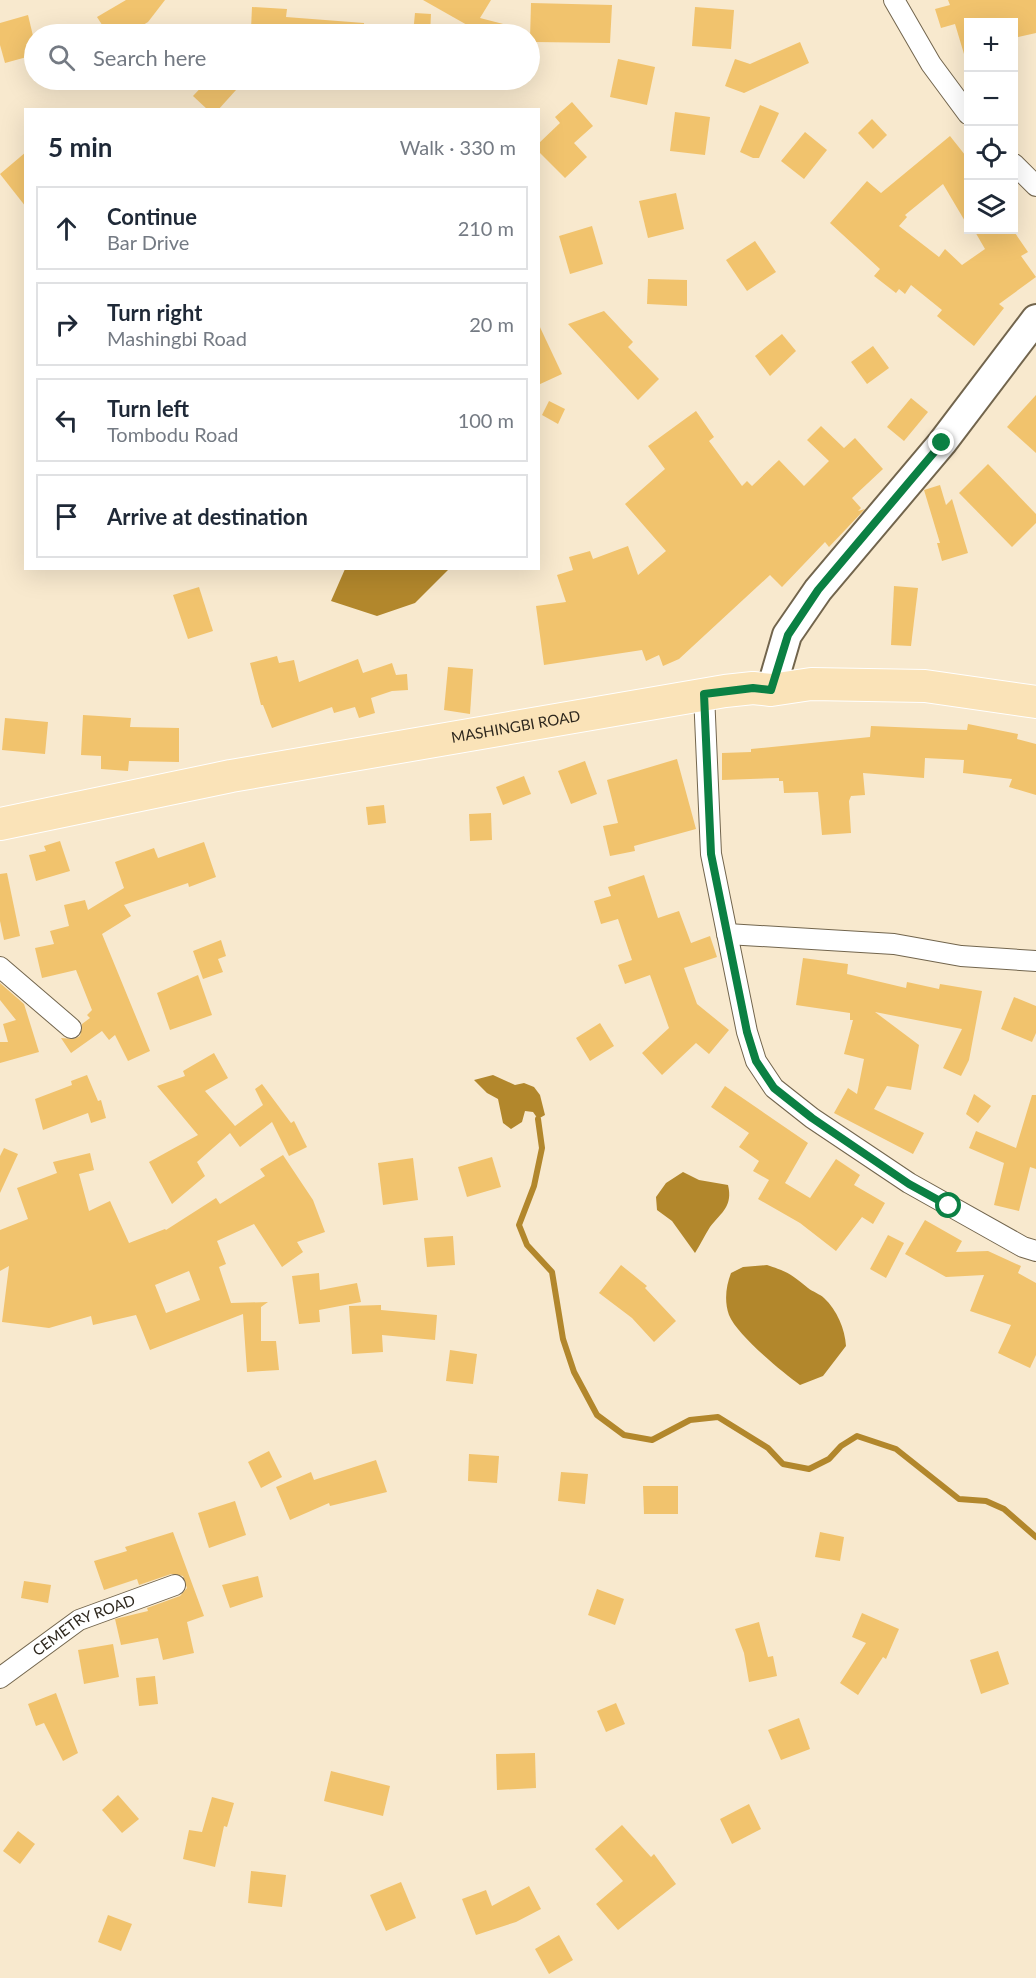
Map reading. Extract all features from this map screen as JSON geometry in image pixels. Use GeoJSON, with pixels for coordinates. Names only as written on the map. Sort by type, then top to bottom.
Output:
{"type":"FeatureCollection","features":[{"type":"Feature","properties":{"kind":"main road"},"geometry":{"type":"LineString","coordinates":[[771,690],[788,635],[818,590],[942,443],[1036,319]]}},
{"type":"Feature","properties":{"kind":"main road","name":"MASHINGBI ROAD"},"geometry":{"type":"LineString","coordinates":[[0,824],[231,776],[704,694],[753,688],[771,690],[811,684],[925,686],[1036,702]]}},
{"type":"Feature","properties":{"kind":"street"},"geometry":{"type":"LineString","coordinates":[[894,0],[931,64],[964,107]]}},
{"type":"Feature","properties":{"kind":"street"},"geometry":{"type":"LineString","coordinates":[[1018,168],[1036,186]]}},
{"type":"Feature","properties":{"kind":"street"},"geometry":{"type":"LineString","coordinates":[[704,694],[711,854],[750,1042],[756,1061],[774,1088],[812,1118],[909,1184],[1036,1251]]}},
{"type":"Feature","properties":{"kind":"street"},"geometry":{"type":"LineString","coordinates":[[727,934],[894,944],[962,956],[1036,962]]}},
{"type":"Feature","properties":{"kind":"street"},"geometry":{"type":"LineString","coordinates":[[0,967],[71,1028]]}},
{"type":"Feature","properties":{"kind":"street","name":"CEMETRY ROAD"},"geometry":{"type":"LineString","coordinates":[[0,1678],[79,1620],[175,1585]]}},
{"type":"Feature","properties":{"kind":"shaded area"},"geometry":{"type":"Polygon","coordinates":[[[344,570],[448,570],[415,603],[377,616],[331,601],[344,570]]]}},
{"type":"Feature","properties":{"kind":"shaded area"},"geometry":{"type":"Polygon","coordinates":[[[493,1075],[515,1085],[524,1083],[534,1087],[540,1095],[545,1115],[538,1119],[533,1112],[525,1111],[522,1122],[511,1129],[503,1123],[498,1099],[487,1093],[474,1080],[493,1075]]]}},
{"type":"Feature","properties":{"kind":"shaded area"},"geometry":{"type":"Polygon","coordinates":[[[683,1172],[699,1180],[728,1185],[728,1204],[710,1227],[695,1253],[672,1221],[657,1210],[656,1197],[666,1183],[683,1172]]]}},
{"type":"Feature","properties":{"kind":"shaded area"},"geometry":{"type":"Polygon","coordinates":[[[767,1265],[789,1274],[821,1295],[840,1320],[844,1333],[846,1346],[823,1376],[800,1385],[750,1343],[727,1310],[726,1294],[731,1273],[743,1267],[767,1265]]]}},
{"type":"Feature","properties":{"kind":"building"},"geometry":{"type":"Polygon","coordinates":[[[126,0],[165,0],[145,24],[102,24],[97,17],[126,0]]]}},
{"type":"Feature","properties":{"kind":"building"},"geometry":{"type":"Polygon","coordinates":[[[423,0],[491,0],[480,18],[503,24],[465,24],[423,0]]]}},
{"type":"Feature","properties":{"kind":"building"},"geometry":{"type":"Polygon","coordinates":[[[948,0],[1036,0],[1036,33],[1018,37],[1018,18],[964,18],[964,54],[955,24],[941,28],[935,9],[950,5],[948,0]]]}},
{"type":"Feature","properties":{"kind":"building"},"geometry":{"type":"Polygon","coordinates":[[[531,3],[612,5],[610,43],[540,42],[540,24],[530,24],[531,3]]]}},
{"type":"Feature","properties":{"kind":"building"},"geometry":{"type":"Polygon","coordinates":[[[252,7],[287,9],[286,17],[364,23],[364,24],[251,24],[252,7]]]}},
{"type":"Feature","properties":{"kind":"building"},"geometry":{"type":"Polygon","coordinates":[[[695,7],[734,10],[731,49],[692,46],[695,7]]]}},
{"type":"Feature","properties":{"kind":"building"},"geometry":{"type":"Polygon","coordinates":[[[415,13],[431,14],[430,24],[414,24],[415,13]]]}},
{"type":"Feature","properties":{"kind":"building"},"geometry":{"type":"Polygon","coordinates":[[[28,15],[30,24],[24,24],[24,58],[5,63],[0,45],[0,23],[28,15]]]}},
{"type":"Feature","properties":{"kind":"building"},"geometry":{"type":"Polygon","coordinates":[[[800,42],[809,63],[744,93],[725,86],[735,59],[750,64],[800,42]]]}},
{"type":"Feature","properties":{"kind":"building"},"geometry":{"type":"Polygon","coordinates":[[[618,59],[655,67],[647,105],[610,97],[618,59]]]}},
{"type":"Feature","properties":{"kind":"building"},"geometry":{"type":"Polygon","coordinates":[[[199,90],[236,90],[220,108],[206,108],[193,96],[199,90]]]}},
{"type":"Feature","properties":{"kind":"building"},"geometry":{"type":"Polygon","coordinates":[[[572,102],[593,126],[574,143],[587,157],[565,178],[540,153],[540,142],[560,123],[555,117],[572,102]]]}},
{"type":"Feature","properties":{"kind":"building"},"geometry":{"type":"Polygon","coordinates":[[[760,105],[779,113],[759,158],[753,158],[740,152],[760,105]]]}},
{"type":"Feature","properties":{"kind":"building"},"geometry":{"type":"Polygon","coordinates":[[[675,112],[710,117],[705,155],[670,151],[675,112]]]}},
{"type":"Feature","properties":{"kind":"building"},"geometry":{"type":"Polygon","coordinates":[[[872,119],[887,135],[873,149],[858,133],[872,119]]]}},
{"type":"Feature","properties":{"kind":"building"},"geometry":{"type":"Polygon","coordinates":[[[805,132],[827,150],[804,179],[781,161],[805,132]]]}},
{"type":"Feature","properties":{"kind":"building"},"geometry":{"type":"Polygon","coordinates":[[[950,136],[964,154],[964,220],[943,184],[905,215],[907,217],[899,226],[939,257],[945,249],[962,265],[985,249],[976,234],[1016,234],[1028,252],[1021,256],[1036,277],[999,304],[1004,308],[974,346],[937,316],[942,310],[911,285],[905,294],[899,289],[896,293],[874,276],[880,269],[830,223],[867,181],[881,193],[950,136]]]}},
{"type":"Feature","properties":{"kind":"building"},"geometry":{"type":"Polygon","coordinates":[[[24,154],[24,204],[0,174],[24,154]]]}},
{"type":"Feature","properties":{"kind":"building"},"geometry":{"type":"Polygon","coordinates":[[[676,193],[684,229],[648,238],[639,201],[676,193]]]}},
{"type":"Feature","properties":{"kind":"building"},"geometry":{"type":"Polygon","coordinates":[[[592,226],[603,264],[570,274],[559,236],[592,226]]]}},
{"type":"Feature","properties":{"kind":"building"},"geometry":{"type":"Polygon","coordinates":[[[755,241],[776,272],[747,291],[726,260],[755,241]]]}},
{"type":"Feature","properties":{"kind":"building"},"geometry":{"type":"Polygon","coordinates":[[[648,279],[687,280],[687,306],[647,304],[648,279]]]}},
{"type":"Feature","properties":{"kind":"building"},"geometry":{"type":"Polygon","coordinates":[[[604,311],[633,342],[628,347],[659,379],[638,400],[568,324],[604,311]]]}},
{"type":"Feature","properties":{"kind":"building"},"geometry":{"type":"Polygon","coordinates":[[[540,327],[562,374],[540,384],[540,327]]]}},
{"type":"Feature","properties":{"kind":"building"},"geometry":{"type":"Polygon","coordinates":[[[782,334],[796,351],[770,376],[755,356],[782,334]]]}},
{"type":"Feature","properties":{"kind":"building"},"geometry":{"type":"Polygon","coordinates":[[[873,346],[889,368],[867,384],[851,362],[873,346]]]}},
{"type":"Feature","properties":{"kind":"building"},"geometry":{"type":"Polygon","coordinates":[[[1036,395],[1036,453],[1007,427],[1036,395]]]}},
{"type":"Feature","properties":{"kind":"building"},"geometry":{"type":"Polygon","coordinates":[[[911,398],[928,412],[904,441],[887,427],[911,398]]]}},
{"type":"Feature","properties":{"kind":"building"},"geometry":{"type":"Polygon","coordinates":[[[549,401],[565,409],[558,424],[542,415],[549,401]]]}},
{"type":"Feature","properties":{"kind":"building"},"geometry":{"type":"Polygon","coordinates":[[[696,411],[714,437],[709,441],[742,486],[747,481],[752,486],[779,460],[804,486],[829,461],[807,440],[821,426],[844,448],[855,438],[883,469],[852,498],[861,508],[858,511],[865,509],[829,547],[825,542],[782,587],[770,575],[679,659],[663,666],[659,655],[646,661],[642,650],[544,665],[536,606],[566,602],[557,575],[573,570],[569,557],[590,551],[593,559],[628,546],[638,575],[666,551],[625,504],[665,469],[648,446],[696,411]]]}},
{"type":"Feature","properties":{"kind":"building"},"geometry":{"type":"Polygon","coordinates":[[[988,464],[1036,514],[1036,523],[1012,547],[959,493],[988,464]]]}},
{"type":"Feature","properties":{"kind":"building"},"geometry":{"type":"Polygon","coordinates":[[[940,485],[946,505],[952,499],[968,553],[942,561],[937,543],[940,543],[924,490],[940,485]]]}},
{"type":"Feature","properties":{"kind":"building"},"geometry":{"type":"Polygon","coordinates":[[[894,586],[918,588],[911,646],[891,645],[894,586]]]}},
{"type":"Feature","properties":{"kind":"building"},"geometry":{"type":"Polygon","coordinates":[[[199,587],[213,631],[188,639],[173,595],[199,587]]]}},
{"type":"Feature","properties":{"kind":"building"},"geometry":{"type":"Polygon","coordinates":[[[277,656],[279,663],[294,660],[299,682],[358,659],[363,673],[392,663],[396,675],[407,674],[408,690],[392,691],[371,698],[375,713],[359,718],[355,707],[334,713],[332,707],[272,728],[263,705],[261,705],[250,663],[277,656]]]}},
{"type":"Feature","properties":{"kind":"building"},"geometry":{"type":"Polygon","coordinates":[[[448,667],[473,669],[470,714],[444,710],[448,667]]]}},
{"type":"Feature","properties":{"kind":"building"},"geometry":{"type":"Polygon","coordinates":[[[83,715],[131,718],[130,727],[179,728],[179,762],[129,761],[128,771],[101,769],[101,756],[81,755],[83,715]]]}},
{"type":"Feature","properties":{"kind":"building"},"geometry":{"type":"Polygon","coordinates":[[[5,718],[48,722],[45,754],[2,750],[5,718]]]}},
{"type":"Feature","properties":{"kind":"building"},"geometry":{"type":"Polygon","coordinates":[[[968,724],[1018,734],[1017,739],[1036,744],[1036,795],[1009,787],[1012,779],[963,773],[964,760],[925,758],[924,778],[863,773],[865,795],[851,796],[849,801],[851,833],[822,835],[818,792],[784,793],[783,781],[779,781],[779,778],[722,780],[722,753],[751,752],[751,749],[870,737],[871,726],[967,730],[968,724]]]}},
{"type":"Feature","properties":{"kind":"building"},"geometry":{"type":"Polygon","coordinates":[[[677,759],[696,829],[634,846],[635,851],[610,856],[603,826],[618,823],[607,780],[677,759]]]}},
{"type":"Feature","properties":{"kind":"building"},"geometry":{"type":"Polygon","coordinates":[[[585,761],[597,794],[571,804],[558,771],[585,761]]]}},
{"type":"Feature","properties":{"kind":"building"},"geometry":{"type":"Polygon","coordinates":[[[524,776],[531,794],[503,805],[496,787],[524,776]]]}},
{"type":"Feature","properties":{"kind":"building"},"geometry":{"type":"Polygon","coordinates":[[[384,805],[386,823],[368,825],[366,807],[384,805]]]}},
{"type":"Feature","properties":{"kind":"building"},"geometry":{"type":"Polygon","coordinates":[[[491,813],[492,840],[470,841],[469,814],[491,813]]]}},
{"type":"Feature","properties":{"kind":"building"},"geometry":{"type":"Polygon","coordinates":[[[60,841],[70,871],[36,881],[29,855],[46,851],[44,846],[60,841]]]}},
{"type":"Feature","properties":{"kind":"building"},"geometry":{"type":"Polygon","coordinates":[[[204,842],[216,877],[189,887],[188,883],[124,905],[131,916],[102,934],[150,1051],[128,1061],[115,1035],[109,1040],[102,1031],[71,1053],[61,1038],[74,1039],[80,1036],[82,1024],[90,1018],[87,1015],[92,1010],[76,970],[42,978],[35,948],[54,944],[50,931],[69,926],[64,905],[85,900],[88,910],[124,888],[115,862],[154,848],[158,858],[204,842]]]}},
{"type":"Feature","properties":{"kind":"building"},"geometry":{"type":"Polygon","coordinates":[[[7,873],[20,936],[4,940],[0,921],[0,874],[7,873]]]}},
{"type":"Feature","properties":{"kind":"building"},"geometry":{"type":"Polygon","coordinates":[[[644,875],[658,918],[679,911],[691,943],[710,936],[717,957],[684,968],[697,1004],[729,1030],[709,1054],[696,1043],[662,1075],[642,1053],[669,1028],[650,975],[625,984],[618,965],[632,960],[618,919],[601,924],[594,901],[611,896],[608,887],[644,875]]]}},
{"type":"Feature","properties":{"kind":"building"},"geometry":{"type":"Polygon","coordinates":[[[221,940],[226,956],[218,959],[223,972],[203,979],[193,951],[221,940]]]}},
{"type":"Feature","properties":{"kind":"building"},"geometry":{"type":"Polygon","coordinates":[[[803,958],[848,964],[847,974],[906,988],[907,982],[939,989],[940,984],[982,991],[969,1060],[961,1076],[943,1068],[962,1029],[875,1012],[919,1045],[911,1090],[887,1086],[874,1109],[924,1133],[913,1154],[834,1113],[848,1088],[857,1094],[864,1059],[844,1054],[853,1020],[850,1020],[850,1013],[796,1005],[803,958]]]}},
{"type":"Feature","properties":{"kind":"building"},"geometry":{"type":"Polygon","coordinates":[[[198,975],[212,1015],[170,1030],[157,993],[198,975]]]}},
{"type":"Feature","properties":{"kind":"building"},"geometry":{"type":"Polygon","coordinates":[[[0,983],[24,1004],[39,1052],[0,1063],[0,1042],[8,1042],[3,1024],[16,1020],[0,1000],[0,983]]]}},
{"type":"Feature","properties":{"kind":"building"},"geometry":{"type":"Polygon","coordinates":[[[1014,997],[1036,1006],[1036,1033],[1032,1042],[1001,1029],[1014,997]]]}},
{"type":"Feature","properties":{"kind":"building"},"geometry":{"type":"Polygon","coordinates":[[[600,1023],[614,1046],[590,1061],[576,1038],[600,1023]]]}},
{"type":"Feature","properties":{"kind":"building"},"geometry":{"type":"Polygon","coordinates":[[[214,1053],[228,1078],[205,1091],[235,1126],[263,1105],[255,1089],[262,1084],[291,1123],[294,1121],[307,1147],[289,1156],[272,1122],[240,1147],[230,1133],[197,1162],[205,1176],[172,1204],[149,1162],[198,1135],[157,1086],[185,1076],[183,1071],[214,1053]]]}},
{"type":"Feature","properties":{"kind":"building"},"geometry":{"type":"Polygon","coordinates":[[[87,1075],[98,1101],[101,1100],[106,1118],[91,1123],[88,1113],[43,1130],[35,1099],[72,1085],[71,1081],[87,1075]]]}},
{"type":"Feature","properties":{"kind":"building"},"geometry":{"type":"Polygon","coordinates":[[[725,1086],[808,1143],[785,1183],[810,1198],[836,1159],[860,1175],[854,1185],[885,1203],[873,1224],[862,1217],[836,1251],[800,1223],[758,1199],[769,1180],[753,1171],[759,1161],[739,1147],[749,1133],[711,1107],[725,1086]]]}},
{"type":"Feature","properties":{"kind":"building"},"geometry":{"type":"Polygon","coordinates":[[[974,1094],[991,1106],[978,1123],[966,1114],[974,1094]]]}},
{"type":"Feature","properties":{"kind":"building"},"geometry":{"type":"Polygon","coordinates":[[[1032,1095],[1036,1095],[1036,1169],[1030,1167],[1019,1211],[994,1205],[1004,1163],[969,1148],[976,1131],[1016,1148],[1032,1095]]]}},
{"type":"Feature","properties":{"kind":"building"},"geometry":{"type":"Polygon","coordinates":[[[4,1148],[18,1154],[0,1193],[0,1156],[4,1148]]]}},
{"type":"Feature","properties":{"kind":"building"},"geometry":{"type":"Polygon","coordinates":[[[90,1153],[94,1170],[79,1174],[89,1211],[110,1201],[129,1243],[166,1230],[216,1198],[220,1204],[265,1176],[260,1169],[283,1155],[313,1200],[325,1232],[297,1242],[303,1252],[282,1267],[254,1224],[217,1241],[226,1264],[219,1267],[231,1303],[268,1302],[261,1307],[261,1341],[276,1341],[279,1370],[247,1372],[243,1314],[150,1350],[136,1315],[93,1325],[91,1316],[49,1328],[2,1322],[9,1266],[0,1271],[0,1230],[28,1219],[17,1188],[57,1173],[53,1162],[90,1153]],[[189,1271],[155,1285],[166,1313],[200,1300],[189,1271]]]}},
{"type":"Feature","properties":{"kind":"building"},"geometry":{"type":"Polygon","coordinates":[[[492,1157],[501,1187],[467,1197],[458,1167],[492,1157]]]}},
{"type":"Feature","properties":{"kind":"building"},"geometry":{"type":"Polygon","coordinates":[[[413,1158],[418,1200],[383,1205],[378,1163],[413,1158]]]}},
{"type":"Feature","properties":{"kind":"building"},"geometry":{"type":"Polygon","coordinates":[[[925,1220],[962,1241],[956,1252],[988,1251],[1021,1266],[1018,1273],[1036,1283],[1036,1355],[1030,1368],[998,1353],[1011,1325],[970,1311],[984,1275],[946,1277],[905,1254],[925,1220]]]}},
{"type":"Feature","properties":{"kind":"building"},"geometry":{"type":"Polygon","coordinates":[[[888,1235],[904,1243],[886,1278],[870,1269],[888,1235]]]}},
{"type":"Feature","properties":{"kind":"building"},"geometry":{"type":"Polygon","coordinates":[[[453,1236],[455,1265],[427,1267],[424,1238],[453,1236]]]}},
{"type":"Feature","properties":{"kind":"building"},"geometry":{"type":"Polygon","coordinates":[[[621,1265],[647,1286],[645,1288],[676,1321],[654,1342],[632,1318],[599,1293],[621,1265]]]}},
{"type":"Feature","properties":{"kind":"building"},"geometry":{"type":"Polygon","coordinates":[[[319,1273],[320,1290],[357,1283],[361,1302],[319,1310],[320,1322],[299,1324],[292,1276],[319,1273]]]}},
{"type":"Feature","properties":{"kind":"building"},"geometry":{"type":"Polygon","coordinates":[[[381,1305],[381,1310],[437,1315],[435,1340],[382,1335],[383,1352],[352,1354],[349,1306],[381,1305]]]}},
{"type":"Feature","properties":{"kind":"building"},"geometry":{"type":"Polygon","coordinates":[[[450,1350],[477,1354],[473,1384],[446,1381],[450,1350]]]}},
{"type":"Feature","properties":{"kind":"building"},"geometry":{"type":"Polygon","coordinates":[[[269,1451],[282,1477],[261,1488],[248,1462],[269,1451]]]}},
{"type":"Feature","properties":{"kind":"building"},"geometry":{"type":"Polygon","coordinates":[[[469,1454],[499,1456],[497,1483],[468,1481],[469,1454]]]}},
{"type":"Feature","properties":{"kind":"building"},"geometry":{"type":"Polygon","coordinates":[[[376,1460],[387,1492],[330,1506],[329,1503],[290,1520],[276,1487],[311,1472],[314,1480],[376,1460]]]}},
{"type":"Feature","properties":{"kind":"building"},"geometry":{"type":"Polygon","coordinates":[[[561,1472],[588,1474],[585,1504],[558,1501],[561,1472]]]}},
{"type":"Feature","properties":{"kind":"building"},"geometry":{"type":"Polygon","coordinates":[[[643,1486],[678,1486],[678,1514],[644,1514],[643,1486]]]}},
{"type":"Feature","properties":{"kind":"building"},"geometry":{"type":"Polygon","coordinates":[[[235,1501],[246,1535],[209,1548],[198,1513],[235,1501]]]}},
{"type":"Feature","properties":{"kind":"building"},"geometry":{"type":"Polygon","coordinates":[[[173,1532],[204,1616],[187,1622],[194,1653],[163,1660],[158,1638],[121,1645],[115,1619],[148,1611],[147,1608],[180,1596],[187,1588],[183,1576],[171,1574],[139,1585],[137,1579],[104,1590],[94,1561],[127,1551],[125,1547],[173,1532]]]}},
{"type":"Feature","properties":{"kind":"building"},"geometry":{"type":"Polygon","coordinates":[[[820,1532],[844,1537],[840,1561],[815,1557],[820,1532]]]}},
{"type":"Feature","properties":{"kind":"building"},"geometry":{"type":"Polygon","coordinates":[[[258,1576],[263,1597],[230,1608],[222,1585],[258,1576]]]}},
{"type":"Feature","properties":{"kind":"building"},"geometry":{"type":"Polygon","coordinates":[[[24,1581],[51,1585],[48,1603],[21,1598],[24,1581]]]}},
{"type":"Feature","properties":{"kind":"building"},"geometry":{"type":"Polygon","coordinates":[[[597,1589],[624,1599],[615,1625],[588,1615],[597,1589]]]}},
{"type":"Feature","properties":{"kind":"building"},"geometry":{"type":"Polygon","coordinates":[[[862,1613],[899,1629],[886,1659],[883,1657],[858,1695],[840,1683],[866,1643],[852,1637],[862,1613]]]}},
{"type":"Feature","properties":{"kind":"building"},"geometry":{"type":"Polygon","coordinates":[[[759,1622],[768,1657],[773,1656],[777,1676],[749,1682],[744,1653],[735,1629],[759,1622]]]}},
{"type":"Feature","properties":{"kind":"building"},"geometry":{"type":"Polygon","coordinates":[[[113,1644],[119,1677],[84,1684],[78,1650],[113,1644]]]}},
{"type":"Feature","properties":{"kind":"building"},"geometry":{"type":"Polygon","coordinates":[[[998,1651],[1009,1684],[981,1694],[970,1660],[998,1651]]]}},
{"type":"Feature","properties":{"kind":"building"},"geometry":{"type":"Polygon","coordinates":[[[155,1676],[158,1704],[139,1706],[136,1678],[155,1676]]]}},
{"type":"Feature","properties":{"kind":"building"},"geometry":{"type":"Polygon","coordinates":[[[56,1693],[78,1753],[63,1761],[44,1723],[36,1726],[28,1704],[56,1693]]]}},
{"type":"Feature","properties":{"kind":"building"},"geometry":{"type":"Polygon","coordinates":[[[616,1703],[625,1724],[606,1732],[597,1711],[616,1703]]]}},
{"type":"Feature","properties":{"kind":"building"},"geometry":{"type":"Polygon","coordinates":[[[799,1718],[810,1749],[781,1760],[768,1730],[799,1718]]]}},
{"type":"Feature","properties":{"kind":"building"},"geometry":{"type":"Polygon","coordinates":[[[535,1753],[536,1788],[497,1790],[496,1754],[535,1753]]]}},
{"type":"Feature","properties":{"kind":"building"},"geometry":{"type":"Polygon","coordinates":[[[331,1771],[390,1786],[383,1816],[324,1801],[331,1771]]]}},
{"type":"Feature","properties":{"kind":"building"},"geometry":{"type":"Polygon","coordinates":[[[118,1795],[139,1819],[122,1833],[102,1810],[118,1795]]]}},
{"type":"Feature","properties":{"kind":"building"},"geometry":{"type":"Polygon","coordinates":[[[212,1797],[234,1803],[227,1827],[224,1826],[215,1867],[183,1859],[189,1830],[202,1832],[212,1797]]]}},
{"type":"Feature","properties":{"kind":"building"},"geometry":{"type":"Polygon","coordinates":[[[749,1804],[761,1829],[732,1844],[720,1819],[749,1804]]]}},
{"type":"Feature","properties":{"kind":"building"},"geometry":{"type":"Polygon","coordinates":[[[622,1825],[651,1857],[654,1854],[676,1884],[618,1930],[596,1904],[623,1881],[595,1849],[622,1825]]]}},
{"type":"Feature","properties":{"kind":"building"},"geometry":{"type":"Polygon","coordinates":[[[18,1831],[35,1844],[20,1864],[3,1851],[18,1831]]]}},
{"type":"Feature","properties":{"kind":"building"},"geometry":{"type":"Polygon","coordinates":[[[251,1871],[286,1875],[282,1907],[248,1903],[251,1871]]]}},
{"type":"Feature","properties":{"kind":"building"},"geometry":{"type":"Polygon","coordinates":[[[401,1882],[416,1918],[386,1931],[370,1895],[401,1882]]]}},
{"type":"Feature","properties":{"kind":"building"},"geometry":{"type":"Polygon","coordinates":[[[529,1886],[541,1909],[516,1922],[476,1935],[462,1899],[486,1890],[492,1906],[529,1886]]]}},
{"type":"Feature","properties":{"kind":"building"},"geometry":{"type":"Polygon","coordinates":[[[108,1915],[132,1924],[121,1951],[98,1942],[108,1915]]]}},
{"type":"Feature","properties":{"kind":"building"},"geometry":{"type":"Polygon","coordinates":[[[559,1935],[573,1960],[549,1974],[535,1949],[559,1935]]]}},
{"type":"Feature","properties":{"kind":"waterway"},"geometry":{"type":"LineString","coordinates":[[538,1119],[542,1148],[534,1186],[519,1225],[527,1245],[552,1272],[563,1339],[574,1372],[597,1415],[624,1435],[652,1440],[690,1420],[718,1417],[768,1448],[783,1464],[809,1469],[829,1459],[841,1446],[857,1436],[896,1449],[959,1499],[986,1501],[1004,1509],[1036,1537]]}},
{"type":"Feature","properties":{"kind":"route"},"geometry":{"type":"LineString","coordinates":[[942,443],[818,590],[788,635],[771,690],[753,688],[704,694],[711,854],[747,1032],[756,1061],[774,1088],[812,1118],[909,1184],[949,1206]]}}]}
